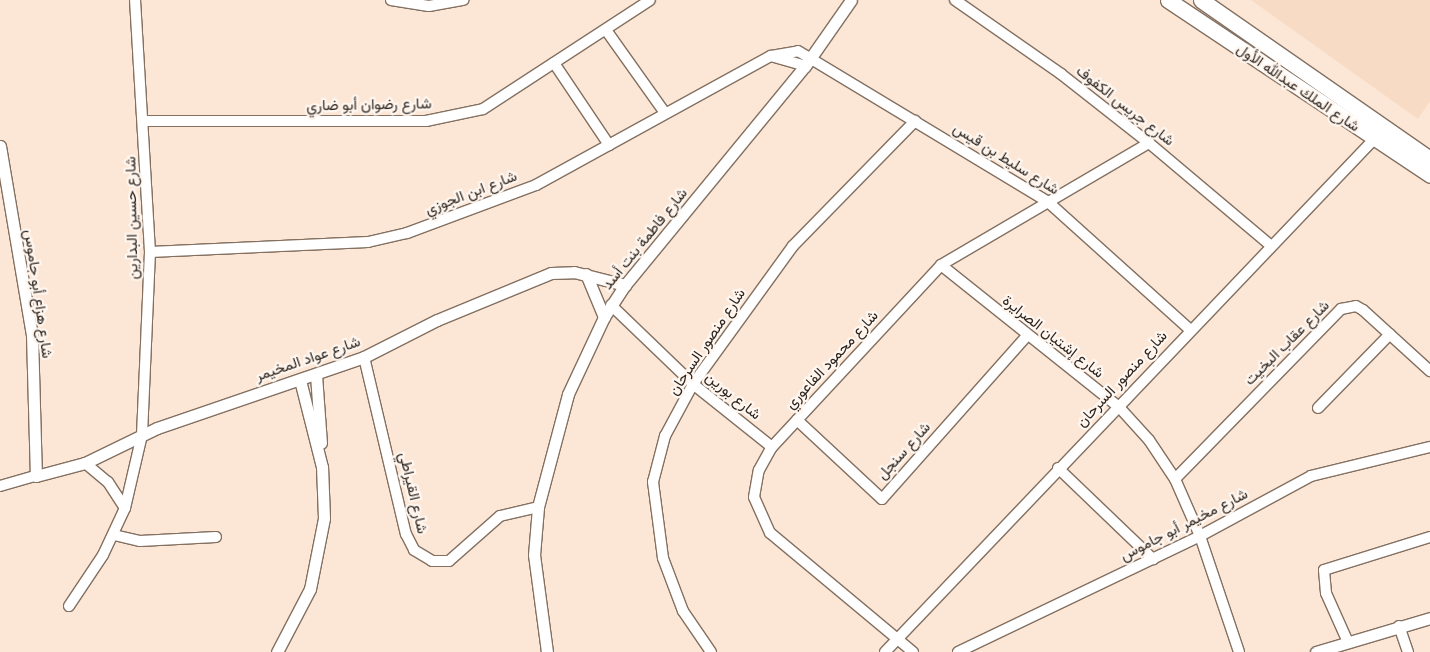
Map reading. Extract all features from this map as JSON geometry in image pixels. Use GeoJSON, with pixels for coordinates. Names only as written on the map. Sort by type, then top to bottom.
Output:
{"type":"FeatureCollection","features":[{"type":"Feature","properties":{"kind":"main road","name":"شارع الملك عبدالله الأول"},"geometry":{"type":"LineString","coordinates":[[1168,0],[1379,134],[1430,159]]}},
{"type":"Feature","properties":{"kind":"main road","name":"شارع الملك عبدالله الأول"},"geometry":{"type":"LineString","coordinates":[[1201,0],[1379,134],[1430,175]]}},
{"type":"Feature","properties":{"kind":"street","name":"شارع حسين البدارين"},"geometry":{"type":"LineString","coordinates":[[69,606],[114,535],[125,508],[142,435],[150,252],[144,121],[135,0]]}},
{"type":"Feature","properties":{"kind":"street"},"geometry":{"type":"LineString","coordinates":[[391,0],[429,6],[463,0]]}},
{"type":"Feature","properties":{"kind":"street","name":"شارع رضوان أبو ضاري"},"geometry":{"type":"LineString","coordinates":[[144,121],[426,121],[484,109],[650,0]]}},
{"type":"Feature","properties":{"kind":"street","name":"شارع فاطمة بنت أسد"},"geometry":{"type":"LineString","coordinates":[[547,652],[534,573],[538,507],[561,409],[604,317],[625,285],[809,62],[851,0]]}},
{"type":"Feature","properties":{"kind":"street","name":"شارع جريس الكفوف"},"geometry":{"type":"LineString","coordinates":[[955,0],[1060,74],[1149,142],[1270,246]]}},
{"type":"Feature","properties":{"kind":"street"},"geometry":{"type":"LineString","coordinates":[[606,30],[665,114]]}},
{"type":"Feature","properties":{"kind":"street","name":"شارع ابن الجوزي"},"geometry":{"type":"LineString","coordinates":[[150,252],[368,242],[464,214],[536,185],[771,56],[809,62]]}},
{"type":"Feature","properties":{"kind":"street","name":"شارع سليط بن قيس"},"geometry":{"type":"LineString","coordinates":[[809,62],[914,121],[1047,201],[1189,329]]}},
{"type":"Feature","properties":{"kind":"street"},"geometry":{"type":"LineString","coordinates":[[554,63],[609,145]]}},
{"type":"Feature","properties":{"kind":"street","name":"شارع منصور السرحان"},"geometry":{"type":"LineString","coordinates":[[711,652],[690,624],[668,574],[653,497],[660,450],[693,384],[793,246],[914,121]]}},
{"type":"Feature","properties":{"kind":"street","name":"شارع منصور السرحان"},"geometry":{"type":"LineString","coordinates":[[885,652],[1058,468],[1119,407],[1189,329],[1379,134]]}},
{"type":"Feature","properties":{"kind":"street","name":"شارع محمود الفاعوري"},"geometry":{"type":"LineString","coordinates":[[913,652],[770,533],[762,521],[754,484],[772,447],[941,265],[1149,142]]}},
{"type":"Feature","properties":{"kind":"street","name":"شارع هزاع أبو جاموس"},"geometry":{"type":"LineString","coordinates":[[0,146],[6,213],[32,335],[36,476]]}},
{"type":"Feature","properties":{"kind":"street","name":"شارع إشتيان الصرايرة"},"geometry":{"type":"LineString","coordinates":[[941,265],[1026,337],[1119,407],[1149,440],[1174,479],[1200,536],[1239,652]]}},
{"type":"Feature","properties":{"kind":"street","name":"شارع عواد المخيمر"},"geometry":{"type":"LineString","coordinates":[[0,486],[85,463],[142,435],[364,357],[437,320],[551,274],[586,274],[625,285]]}},
{"type":"Feature","properties":{"kind":"street"},"geometry":{"type":"LineString","coordinates":[[586,274],[604,317]]}},
{"type":"Feature","properties":{"kind":"street","name":"شارع بورين"},"geometry":{"type":"LineString","coordinates":[[611,305],[693,384],[772,447]]}},
{"type":"Feature","properties":{"kind":"street","name":"شارع عقاب البخيت"},"geometry":{"type":"LineString","coordinates":[[1174,479],[1341,309],[1356,306],[1430,371]]}},
{"type":"Feature","properties":{"kind":"street"},"geometry":{"type":"LineString","coordinates":[[1318,408],[1390,334]]}},
{"type":"Feature","properties":{"kind":"street","name":"شارع سنجل"},"geometry":{"type":"LineString","coordinates":[[797,420],[882,499],[1026,337]]}},
{"type":"Feature","properties":{"kind":"street","name":"شارع القيراطي"},"geometry":{"type":"LineString","coordinates":[[364,357],[406,534],[414,550],[432,561],[448,561],[500,516],[538,507]]}},
{"type":"Feature","properties":{"kind":"street"},"geometry":{"type":"LineString","coordinates":[[277,652],[302,607],[316,568],[324,518],[316,375]]}},
{"type":"Feature","properties":{"kind":"street"},"geometry":{"type":"LineString","coordinates":[[300,380],[322,467]]}},
{"type":"Feature","properties":{"kind":"street","name":"شارع مخيمر أبو جاموس"},"geometry":{"type":"LineString","coordinates":[[958,652],[1200,536],[1310,476],[1430,447]]}},
{"type":"Feature","properties":{"kind":"street"},"geometry":{"type":"LineString","coordinates":[[85,463],[108,482],[125,508]]}},
{"type":"Feature","properties":{"kind":"street"},"geometry":{"type":"LineString","coordinates":[[1058,468],[1153,559]]}},
{"type":"Feature","properties":{"kind":"street"},"geometry":{"type":"LineString","coordinates":[[114,535],[140,541],[216,536]]}},
{"type":"Feature","properties":{"kind":"street"},"geometry":{"type":"LineString","coordinates":[[1348,640],[1326,593],[1324,570],[1430,537]]}},
{"type":"Feature","properties":{"kind":"street"},"geometry":{"type":"LineString","coordinates":[[1316,652],[1348,640],[1430,618]]}},
{"type":"Feature","properties":{"kind":"street"},"geometry":{"type":"LineString","coordinates":[[1399,626],[1408,652]]}},
{"type":"Feature","properties":{"kind":"shaded area"},"geometry":{"type":"Polygon","coordinates":[[[1251,0],[1430,0],[1430,101],[1418,119],[1251,0]]]}}]}
